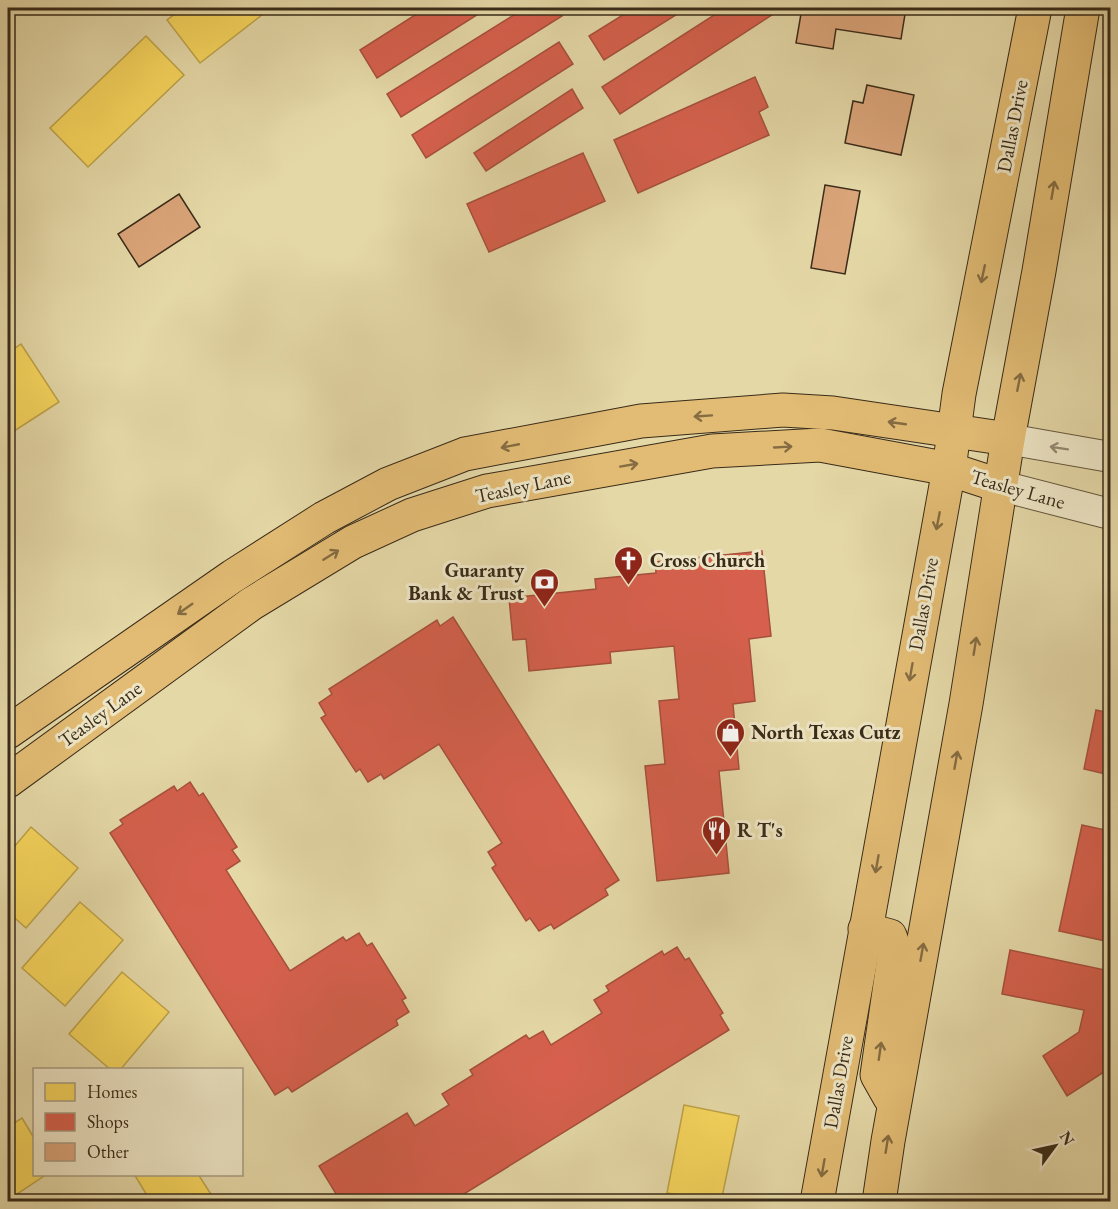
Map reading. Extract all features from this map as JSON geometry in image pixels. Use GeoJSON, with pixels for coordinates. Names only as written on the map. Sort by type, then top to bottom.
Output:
{"type":"FeatureCollection","features":[{"type":"Feature","properties":{"kind":"main road","name":"Dallas Drive"},"geometry":{"type":"LineString","coordinates":[[817,1202],[949,469],[958,393],[1035,8]]}},
{"type":"Feature","properties":{"kind":"main road"},"geometry":{"type":"LineString","coordinates":[[879,1202],[894,1105],[966,704],[1008,439],[1041,260],[1083,8]]}},
{"type":"Feature","properties":{"kind":"main road","name":"Teasley Lane"},"geometry":{"type":"LineString","coordinates":[[8,732],[233,576],[324,518],[388,484],[465,454],[641,421],[783,410],[833,413],[1008,439]]}},
{"type":"Feature","properties":{"kind":"main road","name":"Teasley Lane"},"geometry":{"type":"LineString","coordinates":[[8,781],[251,604],[353,542],[412,515],[487,491],[712,451],[820,445],[949,469],[1001,486]]}},
{"type":"Feature","properties":{"kind":"main road"},"geometry":{"type":"LineString","coordinates":[[865,929],[890,936],[895,950],[877,1075],[894,1105]]}},
{"type":"Feature","properties":{"kind":"street","name":"Teasley Lane"},"geometry":{"type":"LineString","coordinates":[[1008,439],[1110,457]]}},
{"type":"Feature","properties":{"kind":"street","name":"Teasley Lane"},"geometry":{"type":"LineString","coordinates":[[1001,486],[1110,514]]}},
{"type":"Feature","properties":{"kind":"building: Homes"},"geometry":{"type":"Polygon","coordinates":[[[183,8],[271,8],[200,63],[167,20],[183,8]]]}},
{"type":"Feature","properties":{"kind":"building: Homes"},"geometry":{"type":"Polygon","coordinates":[[[146,36],[184,75],[88,167],[50,128],[146,36]]]}},
{"type":"Feature","properties":{"kind":"building: Homes"},"geometry":{"type":"Polygon","coordinates":[[[21,344],[59,402],[8,435],[8,353],[21,344]]]}},
{"type":"Feature","properties":{"kind":"building: Homes"},"geometry":{"type":"Polygon","coordinates":[[[31,827],[78,868],[26,928],[8,912],[8,854],[31,827]]]}},
{"type":"Feature","properties":{"kind":"building: Homes"},"geometry":{"type":"Polygon","coordinates":[[[80,902],[123,940],[65,1006],[22,968],[80,902]]]}},
{"type":"Feature","properties":{"kind":"building: Homes"},"geometry":{"type":"Polygon","coordinates":[[[122,972],[169,1012],[122,1068],[109,1068],[69,1034],[122,972]]]}},
{"type":"Feature","properties":{"kind":"building: Homes"},"geometry":{"type":"Polygon","coordinates":[[[684,1105],[739,1116],[721,1202],[667,1193],[684,1105]]]}},
{"type":"Feature","properties":{"kind":"building: Homes"},"geometry":{"type":"Polygon","coordinates":[[[22,1118],[33,1136],[33,1176],[44,1176],[8,1200],[8,1127],[22,1118]]]}},
{"type":"Feature","properties":{"kind":"building: Homes"},"geometry":{"type":"Polygon","coordinates":[[[135,1176],[199,1176],[216,1202],[151,1202],[135,1176]]]}},
{"type":"Feature","properties":{"kind":"building: Shops"},"geometry":{"type":"Polygon","coordinates":[[[426,8],[488,8],[377,78],[360,50],[426,8]]]}},
{"type":"Feature","properties":{"kind":"building: Shops"},"geometry":{"type":"Polygon","coordinates":[[[525,8],[557,8],[562,16],[401,117],[387,94],[525,8]]]}},
{"type":"Feature","properties":{"kind":"building: Shops"},"geometry":{"type":"Polygon","coordinates":[[[634,8],[687,8],[604,60],[589,36],[634,8]]]}},
{"type":"Feature","properties":{"kind":"building: Shops"},"geometry":{"type":"Polygon","coordinates":[[[725,8],[772,8],[775,13],[620,114],[602,87],[725,8]]]}},
{"type":"Feature","properties":{"kind":"building: Shops"},"geometry":{"type":"Polygon","coordinates":[[[559,42],[573,64],[426,158],[412,135],[559,42]]]}},
{"type":"Feature","properties":{"kind":"building: Shops"},"geometry":{"type":"Polygon","coordinates":[[[755,77],[768,107],[759,112],[769,135],[638,193],[614,140],[755,77]]]}},
{"type":"Feature","properties":{"kind":"building: Shops"},"geometry":{"type":"Polygon","coordinates":[[[572,89],[583,108],[486,171],[474,153],[572,89]]]}},
{"type":"Feature","properties":{"kind":"building: Shops"},"geometry":{"type":"Polygon","coordinates":[[[583,153],[605,201],[489,252],[467,204],[583,153]]]}},
{"type":"Feature","properties":{"kind":"building: Shops"},"geometry":{"type":"Polygon","coordinates":[[[762,551],[771,636],[749,639],[755,701],[733,704],[739,769],[719,771],[729,873],[657,881],[645,766],[665,764],[659,701],[679,699],[674,646],[610,652],[611,663],[529,671],[526,639],[513,640],[509,598],[596,589],[595,579],[656,573],[655,562],[762,551]]]}},
{"type":"Feature","properties":{"kind":"building: Shops"},"geometry":{"type":"Polygon","coordinates":[[[453,617],[619,880],[605,889],[608,895],[554,929],[551,924],[539,931],[530,918],[526,921],[492,868],[496,865],[488,852],[502,843],[439,744],[384,779],[381,774],[368,782],[360,769],[356,772],[321,718],[326,715],[319,703],[332,694],[329,689],[437,620],[440,626],[453,617]]]}},
{"type":"Feature","properties":{"kind":"building: Shops"},"geometry":{"type":"Polygon","coordinates":[[[1096,710],[1110,713],[1110,775],[1084,769],[1096,710]]]}},
{"type":"Feature","properties":{"kind":"building: Shops"},"geometry":{"type":"Polygon","coordinates":[[[190,782],[199,796],[203,793],[237,847],[232,850],[240,861],[226,870],[290,971],[343,937],[346,941],[359,933],[367,946],[372,943],[406,998],[402,1000],[409,1012],[396,1020],[398,1025],[292,1092],[288,1087],[275,1095],[110,833],[123,824],[120,820],[174,786],[177,791],[190,782]]]}},
{"type":"Feature","properties":{"kind":"building: Shops"},"geometry":{"type":"Polygon","coordinates":[[[1082,825],[1110,831],[1110,942],[1059,931],[1082,825]]]}},
{"type":"Feature","properties":{"kind":"building: Shops"},"geometry":{"type":"Polygon","coordinates":[[[677,947],[685,960],[689,958],[723,1013],[720,1015],[729,1030],[451,1202],[341,1202],[319,1166],[407,1113],[415,1126],[449,1105],[442,1094],[473,1075],[470,1070],[526,1035],[529,1039],[543,1031],[551,1045],[602,1013],[594,1000],[609,991],[606,986],[662,951],[664,955],[677,947]]]}},
{"type":"Feature","properties":{"kind":"building: Shops"},"geometry":{"type":"Polygon","coordinates":[[[1010,950],[1110,971],[1110,1068],[1067,1096],[1043,1056],[1079,1032],[1084,1010],[1002,994],[1010,950]]]}},
{"type":"Feature","properties":{"kind":"building: Other"},"geometry":{"type":"Polygon","coordinates":[[[802,8],[906,8],[901,39],[836,29],[833,49],[796,43],[802,8]]]}},
{"type":"Feature","properties":{"kind":"building: Other"},"geometry":{"type":"Polygon","coordinates":[[[867,85],[914,95],[901,155],[845,143],[853,101],[863,103],[867,85]]]}},
{"type":"Feature","properties":{"kind":"building: Other"},"geometry":{"type":"Polygon","coordinates":[[[825,185],[860,191],[845,274],[811,268],[825,185]]]}},
{"type":"Feature","properties":{"kind":"building: Other"},"geometry":{"type":"Polygon","coordinates":[[[179,194],[200,227],[139,267],[118,234],[179,194]]]}},
{"type":"Feature","properties":{"kind":"place","name":"Cross Church"},"geometry":{"type":"Point","coordinates":[629,586]}},
{"type":"Feature","properties":{"kind":"place","name":"Guaranty Bank & Trust"},"geometry":{"type":"Point","coordinates":[545,608]}},
{"type":"Feature","properties":{"kind":"place","name":"North Texas Cutz"},"geometry":{"type":"Point","coordinates":[730,758]}},
{"type":"Feature","properties":{"kind":"place","name":"R T's"},"geometry":{"type":"Point","coordinates":[716,856]}}]}
